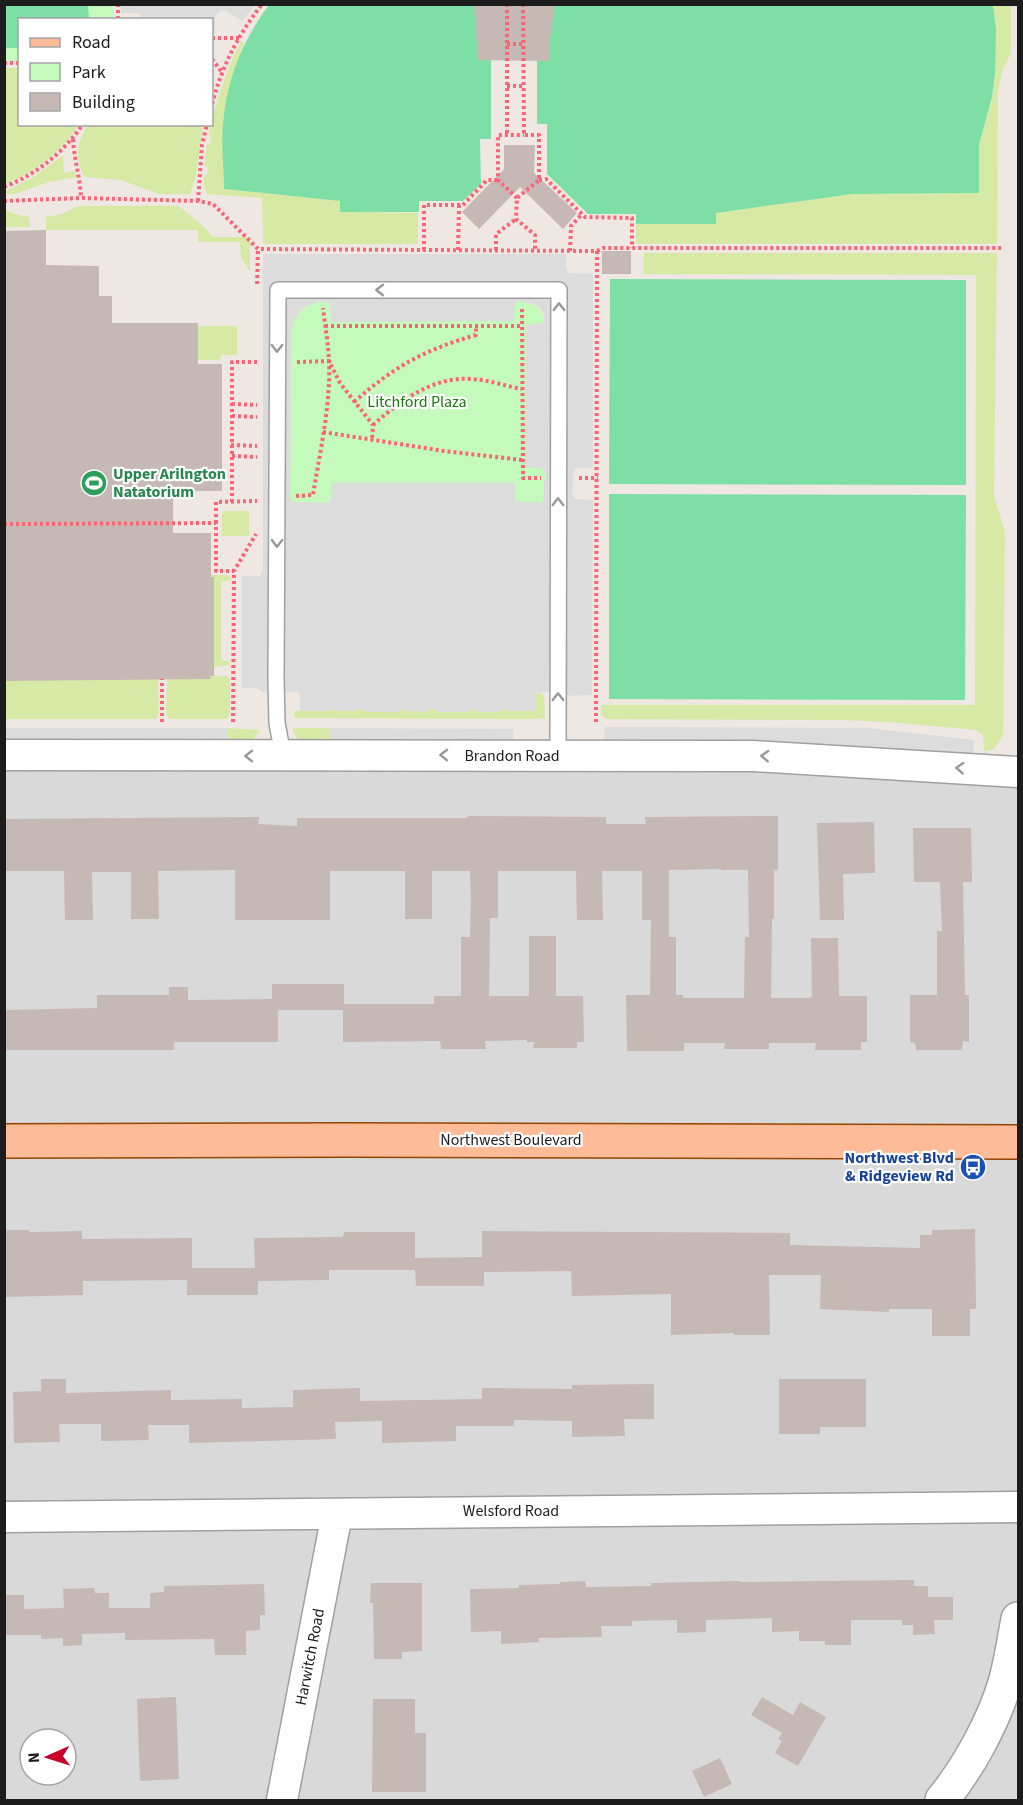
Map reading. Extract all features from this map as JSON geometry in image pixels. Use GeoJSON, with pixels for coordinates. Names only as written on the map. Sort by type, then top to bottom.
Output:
{"type":"FeatureCollection","features":[{"type":"Feature","properties":{"kind":"main road","name":"Northwest Boulevard"},"geometry":{"type":"LineString","coordinates":[[4,1141],[1018,1142]]}},
{"type":"Feature","properties":{"kind":"street","name":"Brandon Road"},"geometry":{"type":"LineString","coordinates":[[4,755],[753,756],[1018,772]]}},
{"type":"Feature","properties":{"kind":"street","name":"Welsford Road"},"geometry":{"type":"LineString","coordinates":[[4,1517],[1018,1507]]}},
{"type":"Feature","properties":{"kind":"street","name":"Harwitch Road"},"geometry":{"type":"LineString","coordinates":[[282,1800],[337,1514]]}},
{"type":"Feature","properties":{"kind":"street"},"geometry":{"type":"LineString","coordinates":[[942,1800],[984,1736],[997,1708],[1006,1681],[1018,1619]]}},
{"type":"Feature","properties":{"kind":"lane"},"geometry":{"type":"LineString","coordinates":[[283,755],[277,723],[276,679],[278,290],[321,290],[559,291],[558,756]]}},
{"type":"Feature","properties":{"kind":"path"},"geometry":{"type":"LineString","coordinates":[[213,100],[221,71],[246,26],[262,4]]}},
{"type":"Feature","properties":{"kind":"path"},"geometry":{"type":"LineString","coordinates":[[507,4],[507,135]]}},
{"type":"Feature","properties":{"kind":"path"},"geometry":{"type":"LineString","coordinates":[[524,4],[524,135]]}},
{"type":"Feature","properties":{"kind":"path"},"geometry":{"type":"LineString","coordinates":[[213,38],[239,38]]}},
{"type":"Feature","properties":{"kind":"path"},"geometry":{"type":"LineString","coordinates":[[507,44],[524,44]]}},
{"type":"Feature","properties":{"kind":"path"},"geometry":{"type":"LineString","coordinates":[[213,60],[221,71]]}},
{"type":"Feature","properties":{"kind":"path"},"geometry":{"type":"LineString","coordinates":[[507,86],[524,86]]}},
{"type":"Feature","properties":{"kind":"path"},"geometry":{"type":"LineString","coordinates":[[4,187],[22,180],[46,164],[68,146],[82,126]]}},
{"type":"Feature","properties":{"kind":"path"},"geometry":{"type":"LineString","coordinates":[[198,201],[202,145],[207,126]]}},
{"type":"Feature","properties":{"kind":"path"},"geometry":{"type":"LineString","coordinates":[[498,180],[498,135],[539,135],[539,180]]}},
{"type":"Feature","properties":{"kind":"path"},"geometry":{"type":"LineString","coordinates":[[73,138],[74,158],[80,176],[81,198]]}},
{"type":"Feature","properties":{"kind":"path"},"geometry":{"type":"LineString","coordinates":[[516,219],[517,198],[539,180],[546,179],[585,217],[632,218],[632,248]]}},
{"type":"Feature","properties":{"kind":"path"},"geometry":{"type":"LineString","coordinates":[[424,250],[424,205],[463,205],[487,180],[498,180],[517,198]]}},
{"type":"Feature","properties":{"kind":"path"},"geometry":{"type":"LineString","coordinates":[[4,201],[81,198],[198,201],[213,204],[258,249],[597,251],[603,248],[1001,248]]}},
{"type":"Feature","properties":{"kind":"path"},"geometry":{"type":"LineString","coordinates":[[458,250],[459,205]]}},
{"type":"Feature","properties":{"kind":"path"},"geometry":{"type":"LineString","coordinates":[[570,251],[571,226],[582,214]]}},
{"type":"Feature","properties":{"kind":"path"},"geometry":{"type":"LineString","coordinates":[[496,250],[496,234],[516,219]]}},
{"type":"Feature","properties":{"kind":"path"},"geometry":{"type":"LineString","coordinates":[[516,219],[535,235],[535,250]]}},
{"type":"Feature","properties":{"kind":"path"},"geometry":{"type":"LineString","coordinates":[[257,294],[258,249]]}},
{"type":"Feature","properties":{"kind":"path"},"geometry":{"type":"LineString","coordinates":[[596,722],[597,251]]}},
{"type":"Feature","properties":{"kind":"path"},"geometry":{"type":"LineString","coordinates":[[290,496],[313,495],[323,432],[329,362],[321,290]]}},
{"type":"Feature","properties":{"kind":"path"},"geometry":{"type":"LineString","coordinates":[[522,291],[523,478],[545,478]]}},
{"type":"Feature","properties":{"kind":"path"},"geometry":{"type":"LineString","coordinates":[[326,326],[522,326]]}},
{"type":"Feature","properties":{"kind":"path"},"geometry":{"type":"LineString","coordinates":[[354,402],[397,367],[441,345],[476,335],[476,326]]}},
{"type":"Feature","properties":{"kind":"path"},"geometry":{"type":"LineString","coordinates":[[257,351],[257,373]]}},
{"type":"Feature","properties":{"kind":"path"},"geometry":{"type":"LineString","coordinates":[[231,502],[232,362],[257,362]]}},
{"type":"Feature","properties":{"kind":"path"},"geometry":{"type":"LineString","coordinates":[[290,362],[329,362]]}},
{"type":"Feature","properties":{"kind":"path"},"geometry":{"type":"LineString","coordinates":[[329,362],[340,383],[373,425],[372,440]]}},
{"type":"Feature","properties":{"kind":"path"},"geometry":{"type":"LineString","coordinates":[[373,425],[397,404],[436,384],[470,379],[522,389]]}},
{"type":"Feature","properties":{"kind":"path"},"geometry":{"type":"LineString","coordinates":[[257,394],[257,426]]}},
{"type":"Feature","properties":{"kind":"path"},"geometry":{"type":"LineString","coordinates":[[232,404],[257,405]]}},
{"type":"Feature","properties":{"kind":"path"},"geometry":{"type":"LineString","coordinates":[[232,416],[257,417]]}},
{"type":"Feature","properties":{"kind":"path"},"geometry":{"type":"LineString","coordinates":[[323,432],[444,451],[522,460]]}},
{"type":"Feature","properties":{"kind":"path"},"geometry":{"type":"LineString","coordinates":[[257,436],[257,467]]}},
{"type":"Feature","properties":{"kind":"path"},"geometry":{"type":"LineString","coordinates":[[231,445],[257,446]]}},
{"type":"Feature","properties":{"kind":"path"},"geometry":{"type":"LineString","coordinates":[[232,456],[257,457]]}},
{"type":"Feature","properties":{"kind":"path"},"geometry":{"type":"LineString","coordinates":[[575,477],[598,478]]}},
{"type":"Feature","properties":{"kind":"path"},"geometry":{"type":"LineString","coordinates":[[234,571],[216,571],[216,502],[257,499],[257,512]]}},
{"type":"Feature","properties":{"kind":"path"},"geometry":{"type":"LineString","coordinates":[[4,524],[216,523]]}},
{"type":"Feature","properties":{"kind":"path"},"geometry":{"type":"LineString","coordinates":[[233,722],[234,571],[257,533]]}},
{"type":"Feature","properties":{"kind":"path"},"geometry":{"type":"LineString","coordinates":[[162,679],[162,722]]}},
{"type":"Feature","properties":{"kind":"shaded area"},"geometry":{"type":"Polygon","coordinates":[[[121,4],[255,5],[242,21],[227,11],[219,11],[215,17],[215,34],[213,34],[213,18],[142,18],[140,13],[121,13],[121,4]]]}},
{"type":"Feature","properties":{"kind":"shaded area"},"geometry":{"type":"Polygon","coordinates":[[[263,254],[566,254],[566,268],[569,273],[593,274],[593,468],[574,470],[572,494],[575,499],[593,500],[592,695],[558,696],[558,692],[538,692],[535,696],[535,711],[504,709],[498,712],[479,712],[473,709],[467,712],[439,712],[433,708],[426,712],[403,709],[398,712],[367,712],[362,709],[300,711],[300,695],[297,692],[262,692],[257,688],[242,688],[242,576],[259,576],[263,568],[263,254]],[[320,301],[303,308],[293,322],[290,496],[292,502],[328,503],[331,498],[331,483],[515,483],[517,502],[543,502],[545,471],[540,468],[525,468],[525,325],[543,323],[544,316],[541,309],[531,303],[517,301],[514,306],[514,321],[331,322],[330,303],[320,301]]]}},
{"type":"Feature","properties":{"kind":"shaded area"},"geometry":{"type":"Polygon","coordinates":[[[605,727],[867,728],[974,740],[972,769],[604,756],[605,727]]]}},
{"type":"Feature","properties":{"kind":"shaded area"},"geometry":{"type":"Polygon","coordinates":[[[4,728],[227,728],[227,756],[5,755],[4,728]]]}},
{"type":"Feature","properties":{"kind":"shaded area"},"geometry":{"type":"Polygon","coordinates":[[[329,728],[513,729],[514,755],[329,755],[329,728]]]}},
{"type":"Feature","properties":{"kind":"shaded area"},"geometry":{"type":"Polygon","coordinates":[[[4,755],[1018,772],[1018,1800],[5,1800],[4,755]]]}},
{"type":"Feature","properties":{"kind":"green space"},"geometry":{"type":"Polygon","coordinates":[[[113,4],[114,18],[18,18],[18,61],[5,61],[5,5],[113,4]]]}},
{"type":"Feature","properties":{"kind":"green space"},"geometry":{"type":"Polygon","coordinates":[[[269,5],[500,5],[491,60],[491,139],[480,139],[481,184],[463,201],[419,201],[419,212],[340,212],[340,201],[224,189],[222,132],[228,92],[244,46],[269,5]]]}},
{"type":"Feature","properties":{"kind":"green space"},"geometry":{"type":"Polygon","coordinates":[[[531,5],[993,5],[996,29],[995,73],[992,97],[979,145],[979,193],[853,194],[716,213],[716,224],[636,224],[636,214],[588,214],[547,174],[547,124],[537,124],[537,48],[531,5]]]}},
{"type":"Feature","properties":{"kind":"green space"},"geometry":{"type":"Polygon","coordinates":[[[993,5],[1011,5],[1011,53],[1002,71],[998,92],[997,244],[636,244],[636,224],[715,224],[715,213],[853,194],[979,193],[979,145],[992,97],[996,29],[993,5]]]}},
{"type":"Feature","properties":{"kind":"green space"},"geometry":{"type":"Polygon","coordinates":[[[5,6],[88,6],[89,18],[18,18],[18,48],[5,48],[5,6]]]}},
{"type":"Feature","properties":{"kind":"green space"},"geometry":{"type":"Polygon","coordinates":[[[241,41],[244,42],[228,92],[223,122],[224,189],[340,201],[341,212],[418,213],[418,244],[263,244],[262,198],[207,194],[204,176],[207,175],[208,167],[204,166],[207,144],[210,144],[211,136],[208,135],[210,126],[213,126],[214,111],[230,64],[241,41]]]}},
{"type":"Feature","properties":{"kind":"green space"},"geometry":{"type":"Polygon","coordinates":[[[5,68],[18,68],[18,126],[78,126],[64,144],[46,160],[27,174],[5,184],[5,68]]]}},
{"type":"Feature","properties":{"kind":"green space"},"geometry":{"type":"Polygon","coordinates":[[[87,126],[203,126],[196,176],[190,194],[159,194],[121,180],[84,177],[78,157],[81,138],[87,126]]]}},
{"type":"Feature","properties":{"kind":"green space"},"geometry":{"type":"Polygon","coordinates":[[[63,155],[64,173],[74,171],[77,177],[49,182],[15,194],[5,194],[5,191],[32,178],[63,155]]]}},
{"type":"Feature","properties":{"kind":"green space"},"geometry":{"type":"Polygon","coordinates":[[[78,206],[179,206],[213,237],[250,237],[250,271],[241,258],[240,242],[198,242],[198,230],[46,230],[46,217],[62,214],[78,206]]]}},
{"type":"Feature","properties":{"kind":"green space"},"geometry":{"type":"Polygon","coordinates":[[[4,209],[29,217],[30,227],[5,227],[4,209]]]}},
{"type":"Feature","properties":{"kind":"green space"},"geometry":{"type":"Polygon","coordinates":[[[644,253],[997,253],[994,496],[1005,532],[1003,736],[994,749],[984,751],[983,735],[976,730],[888,722],[606,719],[601,715],[601,705],[975,705],[976,275],[643,274],[644,253]]]}},
{"type":"Feature","properties":{"kind":"green space"},"geometry":{"type":"Polygon","coordinates":[[[610,279],[966,280],[966,485],[609,484],[610,279]]]}},
{"type":"Feature","properties":{"kind":"green space","name":"Litchford Plaza"},"geometry":{"type":"Polygon","coordinates":[[[320,301],[330,303],[331,321],[514,321],[514,306],[517,301],[536,306],[542,313],[543,323],[525,325],[525,468],[540,468],[545,471],[543,502],[517,502],[515,483],[331,483],[331,498],[328,503],[292,502],[290,499],[291,334],[300,312],[320,301]]]}},
{"type":"Feature","properties":{"kind":"green space"},"geometry":{"type":"Polygon","coordinates":[[[198,326],[237,326],[237,355],[221,355],[220,360],[198,360],[198,326]]]}},
{"type":"Feature","properties":{"kind":"green space"},"geometry":{"type":"Polygon","coordinates":[[[609,494],[966,495],[965,700],[609,699],[609,494]]]}},
{"type":"Feature","properties":{"kind":"green space"},"geometry":{"type":"Polygon","coordinates":[[[222,511],[249,511],[249,536],[221,536],[222,511]]]}},
{"type":"Feature","properties":{"kind":"green space"},"geometry":{"type":"Polygon","coordinates":[[[211,575],[228,575],[231,578],[229,581],[221,581],[221,660],[229,661],[230,665],[214,667],[211,575]]]}},
{"type":"Feature","properties":{"kind":"green space"},"geometry":{"type":"Polygon","coordinates":[[[36,671],[158,679],[159,714],[156,719],[5,719],[5,681],[36,681],[36,671]]]}},
{"type":"Feature","properties":{"kind":"green space"},"geometry":{"type":"Polygon","coordinates":[[[210,676],[227,676],[230,679],[230,714],[227,719],[169,719],[166,714],[167,679],[210,679],[210,676]]]}},
{"type":"Feature","properties":{"kind":"green space"},"geometry":{"type":"Polygon","coordinates":[[[540,692],[544,696],[545,718],[294,718],[294,711],[331,709],[535,711],[535,695],[540,692]]]}},
{"type":"Feature","properties":{"kind":"green space"},"geometry":{"type":"Polygon","coordinates":[[[227,728],[260,730],[251,743],[227,747],[227,728]]]}},
{"type":"Feature","properties":{"kind":"green space"},"geometry":{"type":"Polygon","coordinates":[[[329,728],[329,742],[304,744],[292,729],[329,728]]]}},
{"type":"Feature","properties":{"kind":"building"},"geometry":{"type":"Polygon","coordinates":[[[474,4],[555,4],[550,38],[550,61],[478,60],[474,4]]]}},
{"type":"Feature","properties":{"kind":"building"},"geometry":{"type":"Polygon","coordinates":[[[504,145],[535,145],[534,173],[577,213],[563,229],[520,187],[479,229],[462,212],[504,169],[504,145]]]}},
{"type":"Feature","properties":{"kind":"building"},"geometry":{"type":"Polygon","coordinates":[[[46,230],[46,265],[99,266],[99,296],[112,296],[112,323],[198,323],[198,364],[222,364],[222,491],[173,491],[173,533],[211,533],[211,577],[214,577],[214,676],[210,676],[211,679],[4,681],[4,231],[46,230]]]}},
{"type":"Feature","properties":{"kind":"building"},"geometry":{"type":"Polygon","coordinates":[[[602,251],[631,251],[631,274],[602,274],[602,251]]]}},
{"type":"Feature","properties":{"kind":"building"},"geometry":{"type":"Polygon","coordinates":[[[467,816],[606,817],[606,824],[646,824],[645,817],[778,816],[778,870],[774,870],[771,998],[810,998],[812,996],[811,938],[838,938],[839,996],[867,996],[867,1042],[861,1042],[861,1050],[815,1050],[816,1043],[769,1043],[769,1049],[724,1049],[725,1043],[684,1043],[684,1051],[627,1051],[626,995],[650,995],[651,920],[642,920],[642,871],[602,871],[603,920],[577,920],[576,871],[498,871],[498,918],[490,918],[489,996],[529,996],[529,936],[556,936],[556,996],[583,996],[584,1042],[577,1042],[577,1048],[533,1048],[534,1042],[527,1042],[527,1040],[485,1041],[486,1049],[441,1049],[440,1041],[343,1042],[343,1010],[278,1010],[278,1042],[174,1042],[174,1050],[6,1050],[6,1010],[97,1008],[97,995],[169,995],[169,987],[188,987],[188,1000],[272,999],[272,984],[344,984],[344,1004],[434,1004],[434,996],[461,996],[461,937],[470,937],[471,899],[470,871],[432,871],[432,919],[405,919],[405,871],[330,871],[330,920],[235,920],[235,870],[158,871],[159,919],[131,919],[131,872],[92,872],[93,920],[65,920],[64,871],[4,871],[4,819],[259,817],[258,824],[297,826],[297,818],[468,818],[467,816]],[[669,870],[669,937],[676,937],[676,995],[683,995],[683,998],[744,998],[745,937],[749,937],[748,870],[669,870]]]}},
{"type":"Feature","properties":{"kind":"building"},"geometry":{"type":"Polygon","coordinates":[[[874,822],[875,873],[843,874],[844,920],[820,920],[817,823],[874,822]]]}},
{"type":"Feature","properties":{"kind":"building"},"geometry":{"type":"Polygon","coordinates":[[[913,828],[971,828],[972,882],[963,882],[965,995],[969,995],[969,1042],[963,1041],[962,1050],[916,1050],[915,1043],[910,1042],[910,995],[937,995],[937,931],[942,931],[940,882],[914,882],[913,828]]]}},
{"type":"Feature","properties":{"kind":"building"},"geometry":{"type":"Polygon","coordinates":[[[975,1229],[976,1309],[970,1309],[970,1336],[932,1336],[932,1309],[889,1309],[889,1312],[820,1309],[821,1275],[769,1275],[770,1335],[734,1335],[734,1333],[671,1335],[671,1294],[572,1296],[571,1271],[484,1272],[484,1286],[416,1286],[415,1270],[329,1270],[329,1280],[258,1281],[258,1295],[187,1295],[187,1280],[83,1281],[83,1295],[4,1297],[4,1230],[82,1231],[82,1239],[192,1238],[192,1268],[255,1268],[254,1238],[343,1237],[344,1232],[415,1232],[415,1258],[482,1257],[482,1231],[790,1233],[790,1245],[920,1248],[920,1235],[932,1235],[932,1230],[975,1229]]]}},
{"type":"Feature","properties":{"kind":"building"},"geometry":{"type":"Polygon","coordinates":[[[41,1379],[66,1379],[66,1393],[171,1390],[171,1400],[242,1399],[242,1408],[293,1407],[293,1390],[360,1388],[360,1401],[482,1399],[482,1388],[572,1389],[572,1385],[654,1384],[654,1419],[624,1419],[625,1436],[572,1437],[572,1421],[514,1420],[514,1426],[456,1426],[456,1441],[382,1443],[382,1421],[335,1422],[336,1439],[189,1443],[189,1425],[148,1425],[149,1440],[101,1441],[101,1424],[59,1424],[60,1442],[14,1443],[13,1392],[41,1391],[41,1379]]]}},
{"type":"Feature","properties":{"kind":"building"},"geometry":{"type":"Polygon","coordinates":[[[779,1379],[866,1379],[866,1427],[820,1427],[820,1434],[779,1434],[779,1379]]]}},
{"type":"Feature","properties":{"kind":"building"},"geometry":{"type":"Polygon","coordinates":[[[914,1580],[914,1586],[928,1586],[928,1597],[953,1597],[953,1620],[934,1620],[935,1634],[913,1635],[913,1625],[902,1625],[902,1620],[851,1620],[851,1645],[825,1645],[825,1641],[799,1641],[799,1631],[772,1632],[772,1618],[706,1620],[706,1632],[677,1633],[677,1620],[632,1621],[632,1626],[601,1626],[602,1637],[538,1638],[539,1642],[501,1644],[501,1631],[471,1632],[470,1589],[519,1588],[519,1585],[585,1581],[586,1587],[740,1581],[914,1580]]]}},
{"type":"Feature","properties":{"kind":"building"},"geometry":{"type":"Polygon","coordinates":[[[371,1583],[422,1583],[422,1651],[402,1652],[402,1659],[374,1659],[371,1583]]]}},
{"type":"Feature","properties":{"kind":"building"},"geometry":{"type":"Polygon","coordinates":[[[264,1584],[265,1615],[260,1615],[260,1630],[246,1631],[246,1655],[215,1655],[214,1639],[125,1640],[125,1633],[82,1634],[82,1645],[63,1646],[63,1638],[41,1639],[41,1635],[4,1635],[4,1595],[24,1595],[24,1609],[64,1608],[63,1589],[94,1588],[95,1593],[109,1593],[109,1608],[150,1608],[150,1593],[164,1592],[164,1586],[264,1584]]]}},
{"type":"Feature","properties":{"kind":"building"},"geometry":{"type":"Polygon","coordinates":[[[176,1697],[179,1779],[140,1781],[137,1699],[176,1697]]]}},
{"type":"Feature","properties":{"kind":"building"},"geometry":{"type":"Polygon","coordinates":[[[762,1697],[793,1715],[800,1702],[826,1717],[798,1766],[775,1753],[782,1741],[778,1739],[782,1733],[751,1715],[762,1697]]]}},
{"type":"Feature","properties":{"kind":"building"},"geometry":{"type":"Polygon","coordinates":[[[373,1699],[415,1699],[415,1733],[426,1733],[426,1792],[372,1792],[373,1699]]]}},
{"type":"Feature","properties":{"kind":"building"},"geometry":{"type":"Polygon","coordinates":[[[720,1758],[732,1784],[704,1797],[692,1771],[720,1758]]]}},
{"type":"Feature","properties":{"kind":"place","name":"Upper Arilngton Natatorium"},"geometry":{"type":"Point","coordinates":[94,483]}},
{"type":"Feature","properties":{"kind":"place","name":"Northwest Blvd & Ridgeview Rd"},"geometry":{"type":"Point","coordinates":[973,1167]}}]}
